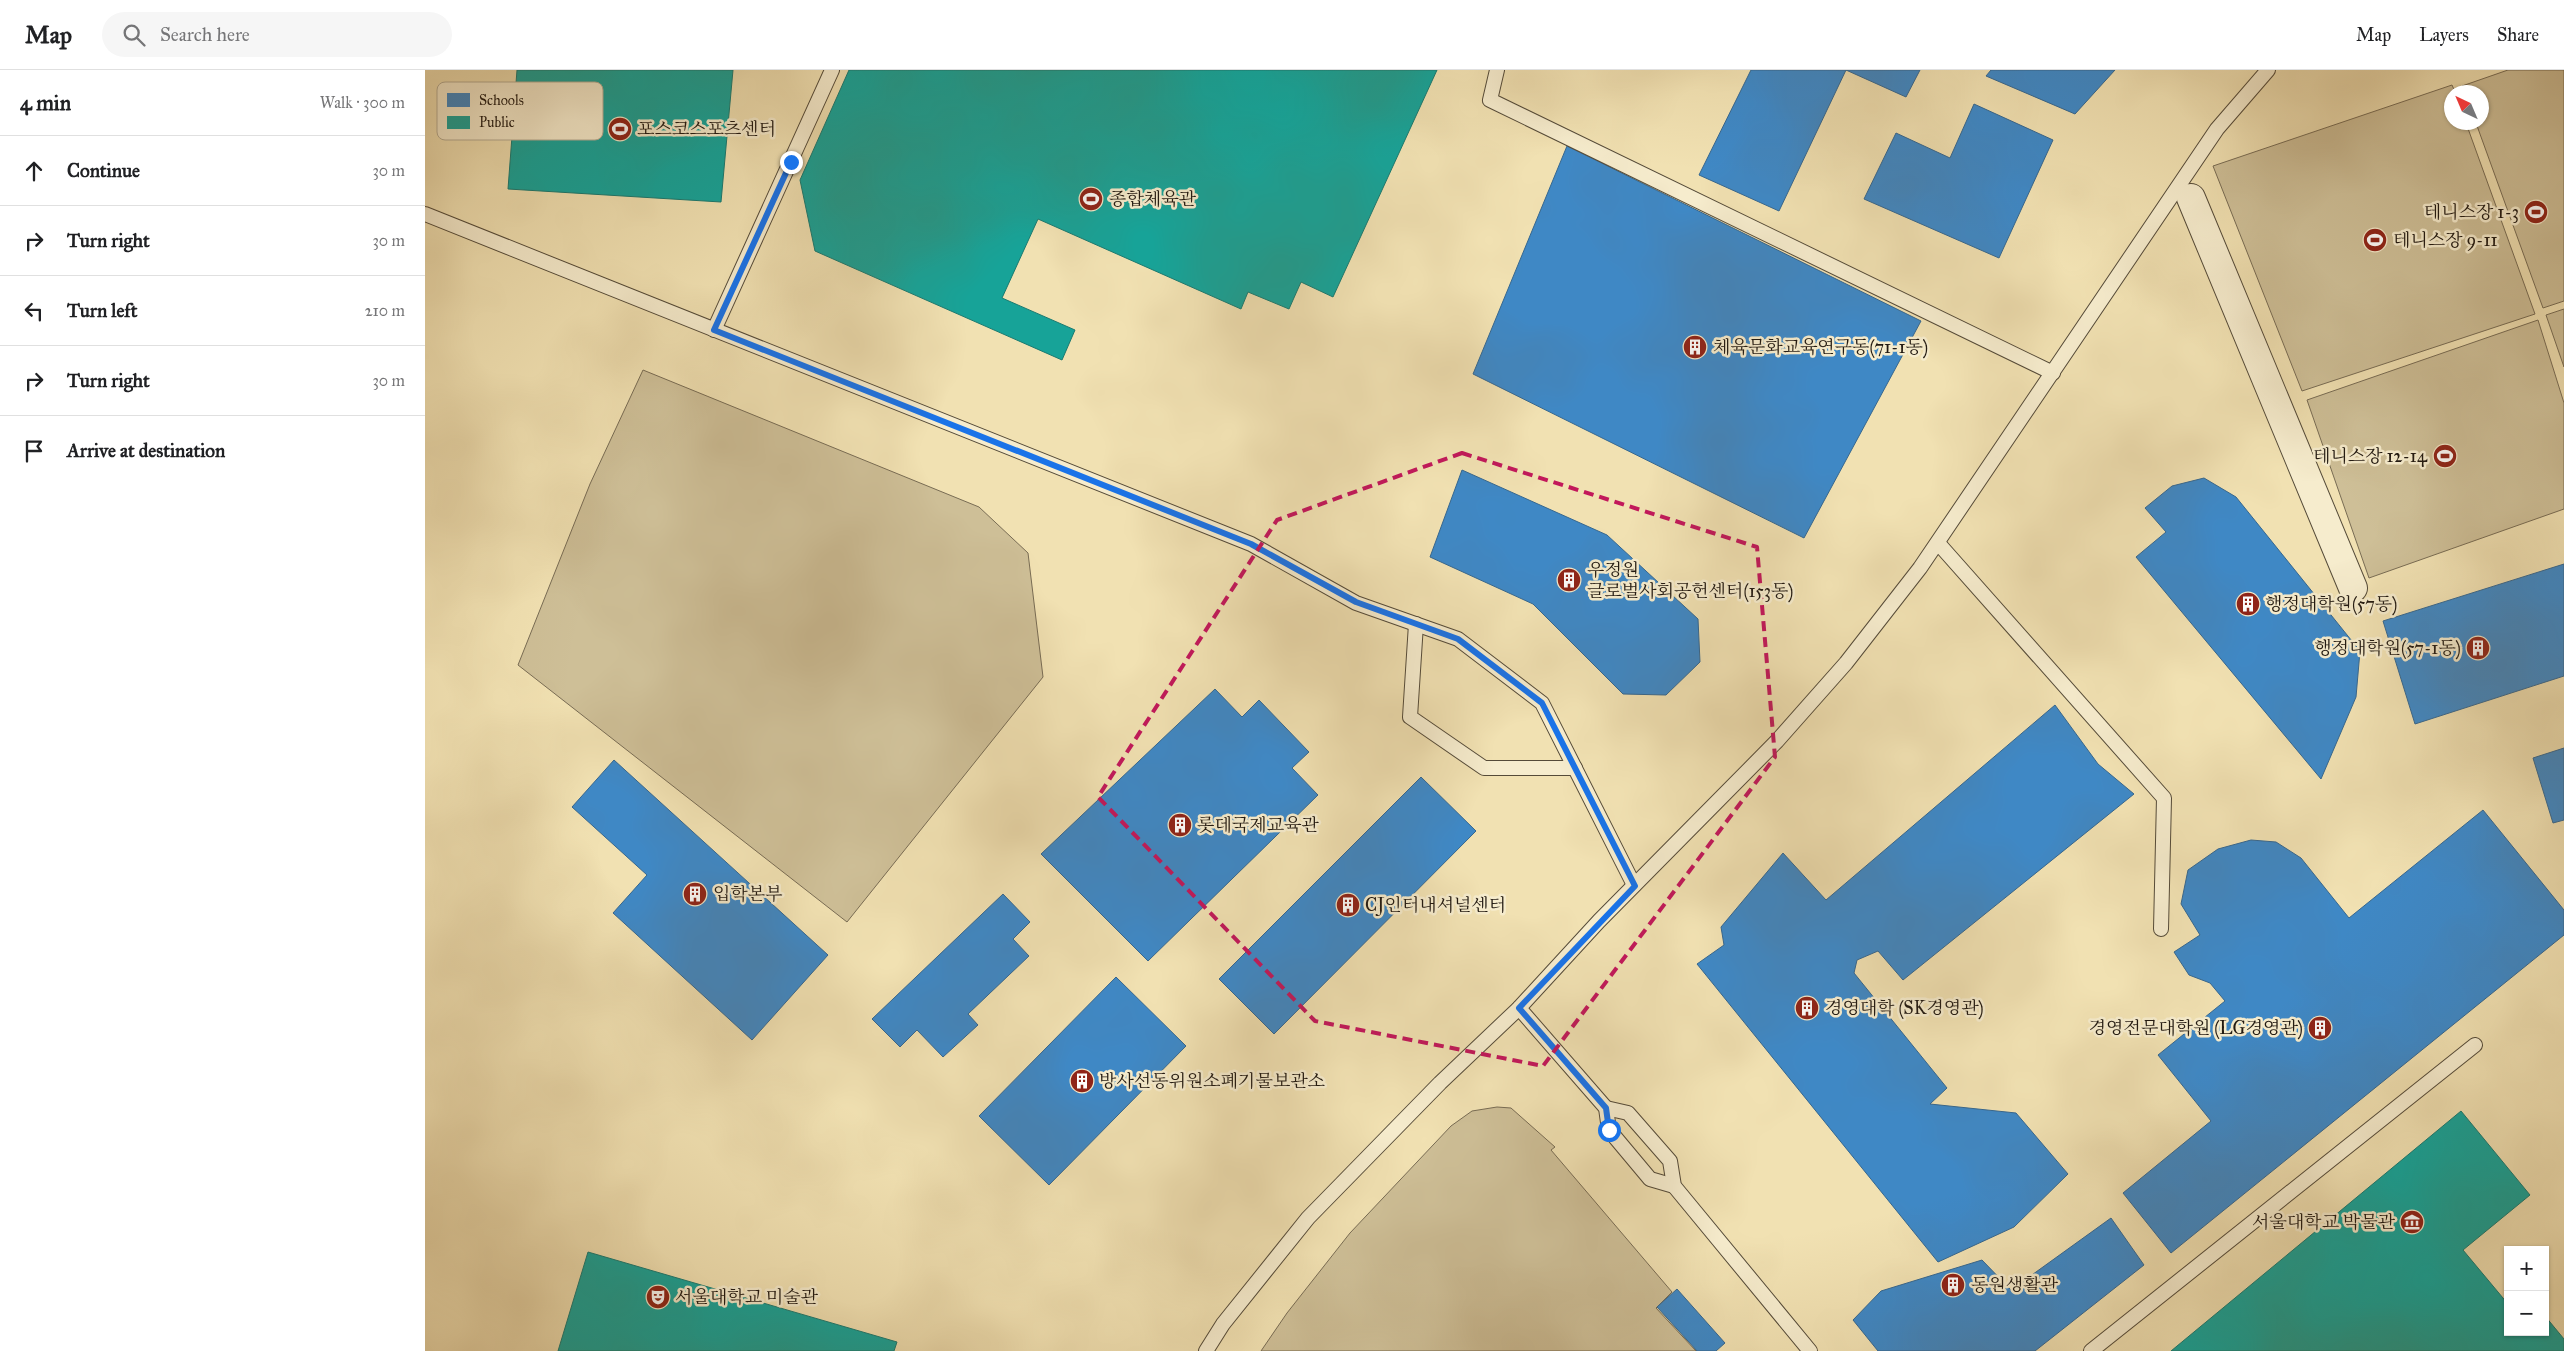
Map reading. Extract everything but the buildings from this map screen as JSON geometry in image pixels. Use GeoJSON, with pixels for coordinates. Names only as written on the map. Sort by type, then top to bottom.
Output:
{"type":"FeatureCollection","features":[{"type":"Feature","properties":{"kind":"street"},"geometry":{"type":"LineString","coordinates":[[2191,198],[2353,588]]}},
{"type":"Feature","properties":{"kind":"lane"},"geometry":{"type":"LineString","coordinates":[[714,330],[832,70]]}},
{"type":"Feature","properties":{"kind":"lane"},"geometry":{"type":"LineString","coordinates":[[1497,70],[1490,100],[2053,373]]}},
{"type":"Feature","properties":{"kind":"lane"},"geometry":{"type":"LineString","coordinates":[[1206,1351],[1223,1324],[1308,1218],[1440,1083],[1519,1008],[1777,741],[1845,664],[1938,543],[2217,129],[2268,70]]}},
{"type":"Feature","properties":{"kind":"lane"},"geometry":{"type":"LineString","coordinates":[[425,214],[1251,544],[1356,602],[1458,639],[1542,703],[1635,886]]}},
{"type":"Feature","properties":{"kind":"lane"},"geometry":{"type":"LineString","coordinates":[[1938,543],[2164,798],[2161,929]]}},
{"type":"Feature","properties":{"kind":"lane"},"geometry":{"type":"LineString","coordinates":[[1416,624],[1410,717],[1484,768],[1575,768]]}},
{"type":"Feature","properties":{"kind":"lane"},"geometry":{"type":"LineString","coordinates":[[1519,1008],[1606,1108],[1609,1130],[1650,1179],[1674,1186]]}},
{"type":"Feature","properties":{"kind":"lane"},"geometry":{"type":"LineString","coordinates":[[2091,1351],[2475,1045]]}},
{"type":"Feature","properties":{"kind":"lane"},"geometry":{"type":"LineString","coordinates":[[1606,1108],[1628,1113],[1670,1160],[1674,1186],[1810,1351]]}},
{"type":"Feature","properties":{"kind":"highlighted area"},"geometry":{"type":"Polygon","coordinates":[[[1462,453],[1757,547],[1775,757],[1543,1066],[1315,1021],[1098,797],[1277,520],[1462,453]]]}},
{"type":"Feature","properties":{"kind":"shaded area","name":"테니스장 1-3"},"geometry":{"type":"Polygon","coordinates":[[[2508,70],[2564,70],[2564,301],[2543,308],[2479,130],[2489,130],[2489,85],[2465,85],[2508,70]]]}},
{"type":"Feature","properties":{"kind":"shaded area","name":"테니스장 9-11"},"geometry":{"type":"Polygon","coordinates":[[[2444,88],[2444,130],[2469,130],[2535,314],[2302,391],[2213,166],[2444,88]]]}},
{"type":"Feature","properties":{"kind":"shaded area"},"geometry":{"type":"Polygon","coordinates":[[[2564,309],[2564,367],[2546,315],[2564,309]]]}},
{"type":"Feature","properties":{"kind":"shaded area","name":"테니스장 12-14"},"geometry":{"type":"Polygon","coordinates":[[[2538,320],[2564,403],[2564,509],[2369,578],[2307,400],[2538,320]]]}},
{"type":"Feature","properties":{"kind":"shaded area"},"geometry":{"type":"Polygon","coordinates":[[[643,370],[979,507],[1028,553],[1043,677],[847,922],[518,665],[590,484],[643,370]]]}},
{"type":"Feature","properties":{"kind":"shaded area"},"geometry":{"type":"Polygon","coordinates":[[[1497,1107],[1511,1108],[1555,1147],[1551,1150],[1672,1292],[1656,1308],[1696,1351],[1261,1351],[1287,1313],[1350,1233],[1451,1126],[1472,1111],[1497,1107]]]}},
{"type":"Feature","properties":{"kind":"place","name":"포스코스포츠센터"},"geometry":{"type":"Point","coordinates":[620,129]}},
{"type":"Feature","properties":{"kind":"place","name":"종합체육관"},"geometry":{"type":"Point","coordinates":[1091,199]}},
{"type":"Feature","properties":{"kind":"place","name":"테니스장 1-3"},"geometry":{"type":"Point","coordinates":[2536,212]}},
{"type":"Feature","properties":{"kind":"place","name":"테니스장 9-11"},"geometry":{"type":"Point","coordinates":[2375,240]}},
{"type":"Feature","properties":{"kind":"place","name":"체육문화교육연구동(71-1동)"},"geometry":{"type":"Point","coordinates":[1695,347]}},
{"type":"Feature","properties":{"kind":"place","name":"테니스장 12-14"},"geometry":{"type":"Point","coordinates":[2445,456]}},
{"type":"Feature","properties":{"kind":"place","name":"우정원 글로벌사회공헌센터(153동)"},"geometry":{"type":"Point","coordinates":[1569,580]}},
{"type":"Feature","properties":{"kind":"place","name":"행정대학원(57동)"},"geometry":{"type":"Point","coordinates":[2248,604]}},
{"type":"Feature","properties":{"kind":"place","name":"행정대학원(57-1동)"},"geometry":{"type":"Point","coordinates":[2478,648]}},
{"type":"Feature","properties":{"kind":"place","name":"롯데국제교육관"},"geometry":{"type":"Point","coordinates":[1180,825]}},
{"type":"Feature","properties":{"kind":"place","name":"입학본부"},"geometry":{"type":"Point","coordinates":[695,894]}},
{"type":"Feature","properties":{"kind":"place","name":"CJ인터내셔널센터"},"geometry":{"type":"Point","coordinates":[1348,905]}},
{"type":"Feature","properties":{"kind":"place","name":"경영대학 (SK경영관)"},"geometry":{"type":"Point","coordinates":[1807,1008]}},
{"type":"Feature","properties":{"kind":"place","name":"경영전문대학원 (LG경영관)"},"geometry":{"type":"Point","coordinates":[2320,1028]}},
{"type":"Feature","properties":{"kind":"place","name":"방사선동위원소폐기물보관소"},"geometry":{"type":"Point","coordinates":[1082,1081]}},
{"type":"Feature","properties":{"kind":"place","name":"서울대학교 박물관"},"geometry":{"type":"Point","coordinates":[2412,1222]}},
{"type":"Feature","properties":{"kind":"place","name":"동원생활관"},"geometry":{"type":"Point","coordinates":[1953,1285]}},
{"type":"Feature","properties":{"kind":"place","name":"서울대학교 미술관"},"geometry":{"type":"Point","coordinates":[658,1297]}},
{"type":"Feature","properties":{"kind":"route"},"geometry":{"type":"LineString","coordinates":[[791,162],[714,330],[1251,544],[1356,602],[1458,639],[1542,703],[1635,886],[1519,1008],[1606,1108],[1609,1130]]}}]}
